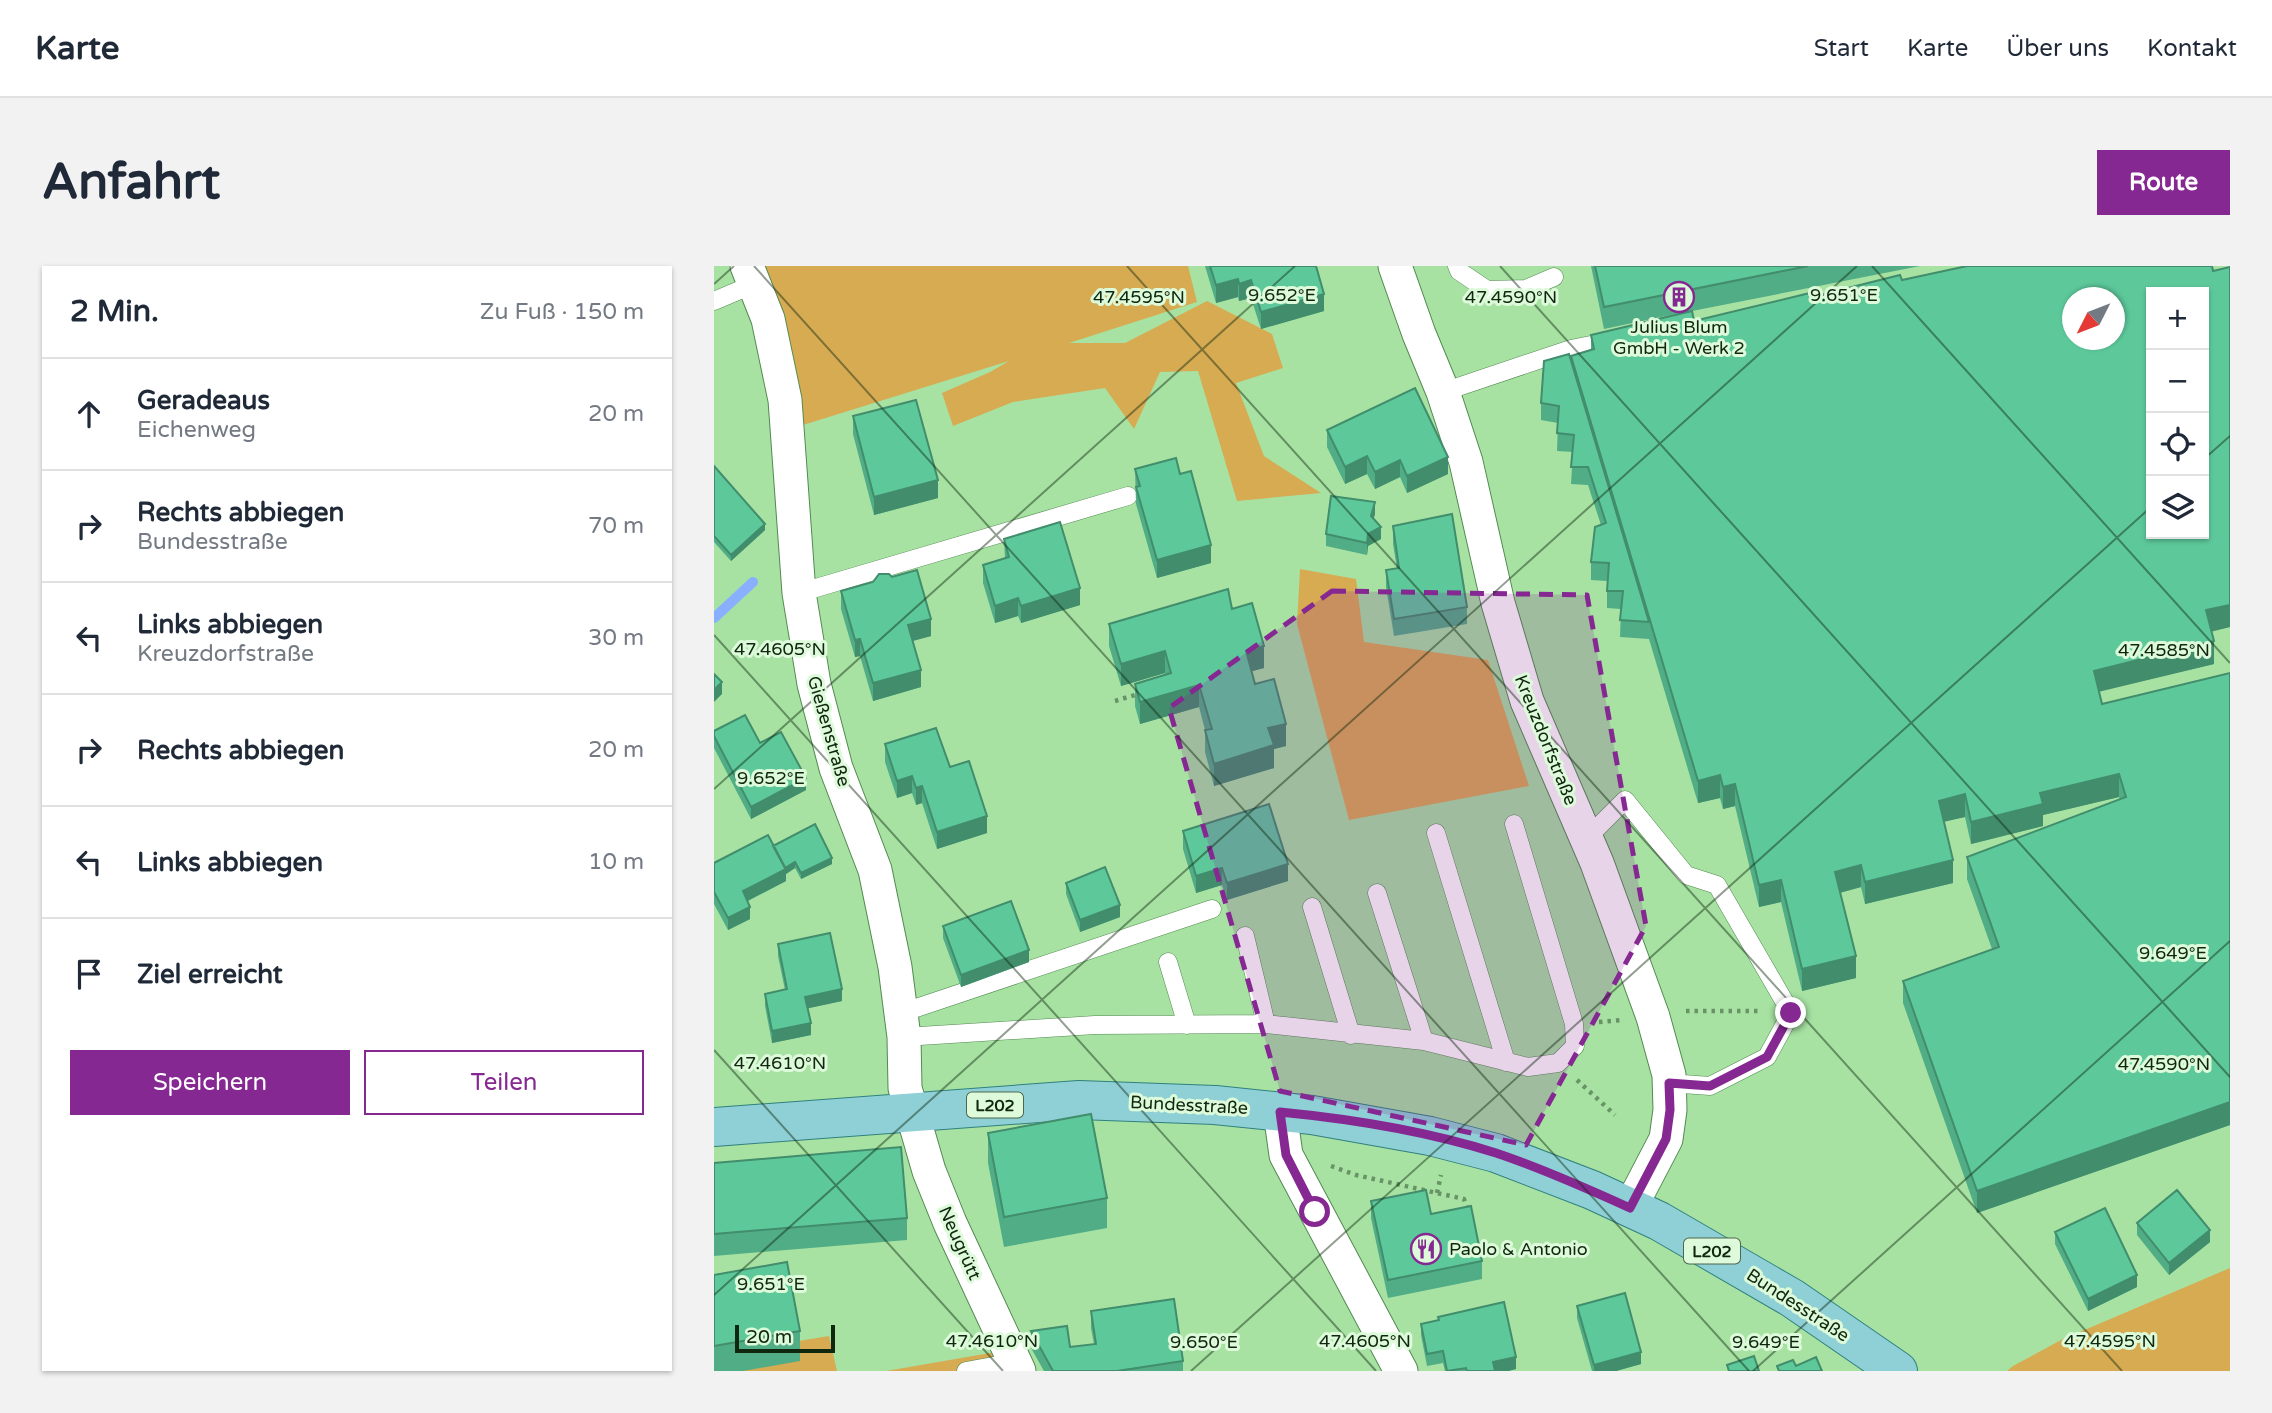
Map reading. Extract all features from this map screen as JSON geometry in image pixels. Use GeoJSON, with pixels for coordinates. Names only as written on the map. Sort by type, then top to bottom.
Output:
{"type":"FeatureCollection","features":[{"type":"Feature","properties":{"kind":"main road","name":"Bundesstraße"},"geometry":{"type":"LineString","coordinates":[[714,1127],[1079,1100],[1215,1105],[1396,1129],[1486,1151],[1592,1190],[1659,1221],[1764,1280],[1898,1371]]}},
{"type":"Feature","properties":{"kind":"street","name":"Kreuzdorfstraße"},"geometry":{"type":"LineString","coordinates":[[1395,266],[1443,392],[1466,462],[1499,603],[1527,701],[1586,839],[1653,1017],[1669,1075],[1670,1110],[1666,1139],[1630,1208]]}},
{"type":"Feature","properties":{"kind":"street","name":"Gießenstraße"},"geometry":{"type":"LineString","coordinates":[[750,275],[768,319],[785,400],[799,593],[814,684],[836,768],[875,870],[895,967],[903,1025],[905,1088],[911,1111]]}},
{"type":"Feature","properties":{"kind":"street","name":"Neugrütt"},"geometry":{"type":"LineString","coordinates":[[911,1111],[944,1210],[1017,1367]]}},
{"type":"Feature","properties":{"kind":"street"},"geometry":{"type":"LineString","coordinates":[[1280,1112],[1286,1155],[1401,1371]]}},
{"type":"Feature","properties":{"kind":"lane"},"geometry":{"type":"LineString","coordinates":[[1457,266],[1459,271],[1487,290],[1526,289],[1554,277]]}},
{"type":"Feature","properties":{"kind":"lane"},"geometry":{"type":"LineString","coordinates":[[714,302],[750,275]]}},
{"type":"Feature","properties":{"kind":"lane"},"geometry":{"type":"LineString","coordinates":[[1443,392],[1572,349],[1625,338]]}},
{"type":"Feature","properties":{"kind":"lane"},"geometry":{"type":"LineString","coordinates":[[799,593],[1128,496]]}},
{"type":"Feature","properties":{"kind":"lane"},"geometry":{"type":"LineString","coordinates":[[1586,839],[1625,800],[1686,875],[1717,885],[1790,1011],[1767,1057],[1710,1086],[1669,1083]]}},
{"type":"Feature","properties":{"kind":"lane"},"geometry":{"type":"LineString","coordinates":[[903,1025],[1266,1024],[1424,1041],[1528,1067],[1558,1063],[1575,1046],[1574,1024],[1514,824]]}},
{"type":"Feature","properties":{"kind":"lane"},"geometry":{"type":"LineString","coordinates":[[1436,833],[1506,1062]]}},
{"type":"Feature","properties":{"kind":"lane"},"geometry":{"type":"LineString","coordinates":[[1377,893],[1424,1041]]}},
{"type":"Feature","properties":{"kind":"lane"},"geometry":{"type":"LineString","coordinates":[[1312,907],[1352,1035]]}},
{"type":"Feature","properties":{"kind":"lane"},"geometry":{"type":"LineString","coordinates":[[903,1025],[1212,909]]}},
{"type":"Feature","properties":{"kind":"lane"},"geometry":{"type":"LineString","coordinates":[[1245,936],[1266,1024]]}},
{"type":"Feature","properties":{"kind":"lane"},"geometry":{"type":"LineString","coordinates":[[1168,962],[1187,1025]]}},
{"type":"Feature","properties":{"kind":"lane"},"geometry":{"type":"LineString","coordinates":[[966,1371],[1017,1367]]}},
{"type":"Feature","properties":{"kind":"path"},"geometry":{"type":"LineString","coordinates":[[1115,701],[1148,690]]}},
{"type":"Feature","properties":{"kind":"path"},"geometry":{"type":"LineString","coordinates":[[1675,1011],[1790,1011]]}},
{"type":"Feature","properties":{"kind":"path"},"geometry":{"type":"LineString","coordinates":[[1558,1063],[1615,1115]]}},
{"type":"Feature","properties":{"kind":"path"},"geometry":{"type":"LineString","coordinates":[[1321,1163],[1356,1175],[1464,1199],[1468,1211]]}},
{"type":"Feature","properties":{"kind":"path"},"geometry":{"type":"LineString","coordinates":[[1437,1193],[1441,1174]]}},
{"type":"Feature","properties":{"kind":"highlighted area"},"geometry":{"type":"Polygon","coordinates":[[[1332,591],[1587,595],[1646,926],[1526,1145],[1280,1091],[1169,708],[1332,591]]]}},
{"type":"Feature","properties":{"kind":"shaded area"},"geometry":{"type":"Polygon","coordinates":[[[758,266],[1188,266],[1197,302],[1069,343],[1125,343],[1207,301],[1272,334],[1283,368],[1236,383],[1264,456],[1321,493],[1237,501],[1198,371],[1160,372],[1134,429],[1105,388],[1013,402],[953,426],[942,393],[1009,361],[803,425],[758,266]]]}},
{"type":"Feature","properties":{"kind":"shaded area"},"geometry":{"type":"Polygon","coordinates":[[[1300,569],[1356,579],[1364,642],[1488,660],[1529,786],[1349,820],[1297,624],[1300,569]]]}},
{"type":"Feature","properties":{"kind":"shaded area"},"geometry":{"type":"Polygon","coordinates":[[[2230,1268],[2230,1371],[2007,1371],[2061,1340],[2230,1268]]]}},
{"type":"Feature","properties":{"kind":"shaded area"},"geometry":{"type":"Polygon","coordinates":[[[829,1336],[837,1371],[714,1371],[714,1355],[829,1336]]]}},
{"type":"Feature","properties":{"kind":"shaded area"},"geometry":{"type":"Polygon","coordinates":[[[996,1352],[1006,1371],[886,1371],[996,1352]]]}},
{"type":"Feature","properties":{"kind":"building"},"geometry":{"type":"Polygon","coordinates":[[[1210,266],[1316,266],[1324,294],[1261,312],[1251,280],[1239,284],[1238,279],[1216,285],[1210,266]]]}},
{"type":"Feature","properties":{"kind":"building"},"geometry":{"type":"Polygon","coordinates":[[[1595,266],[1808,266],[1604,307],[1595,266]]]}},
{"type":"Feature","properties":{"kind":"building"},"geometry":{"type":"Polygon","coordinates":[[[1967,266],[2212,266],[2213,271],[2230,267],[2230,605],[2206,610],[2214,641],[2094,671],[2102,704],[2230,673],[2230,1102],[1977,1191],[1903,981],[1999,947],[1967,857],[2126,797],[2119,774],[2040,793],[2043,804],[1971,822],[1965,794],[1939,801],[1953,860],[1865,882],[1861,865],[1835,872],[1856,956],[1802,969],[1781,880],[1759,885],[1735,784],[1723,787],[1720,775],[1698,781],[1571,356],[1594,349],[1591,335],[1692,311],[1694,321],[1818,291],[1820,295],[1900,275],[1902,280],[1967,266]]]}},
{"type":"Feature","properties":{"kind":"building"},"geometry":{"type":"Polygon","coordinates":[[[1569,354],[1649,622],[1620,620],[1623,591],[1607,591],[1609,563],[1591,562],[1595,527],[1606,523],[1588,467],[1571,467],[1574,435],[1557,433],[1559,406],[1541,403],[1544,361],[1569,354]]]}},
{"type":"Feature","properties":{"kind":"building"},"geometry":{"type":"Polygon","coordinates":[[[1415,388],[1448,457],[1407,476],[1400,460],[1375,472],[1367,456],[1345,467],[1327,430],[1415,388]]]}},
{"type":"Feature","properties":{"kind":"building"},"geometry":{"type":"Polygon","coordinates":[[[916,400],[938,480],[874,497],[853,416],[916,400]]]}},
{"type":"Feature","properties":{"kind":"building"},"geometry":{"type":"Polygon","coordinates":[[[1176,458],[1180,474],[1191,471],[1211,545],[1157,560],[1136,487],[1140,486],[1135,469],[1176,458]]]}},
{"type":"Feature","properties":{"kind":"building"},"geometry":{"type":"Polygon","coordinates":[[[714,466],[765,524],[731,555],[714,536],[714,466]]]}},
{"type":"Feature","properties":{"kind":"building"},"geometry":{"type":"Polygon","coordinates":[[[1331,496],[1375,502],[1371,516],[1381,527],[1368,534],[1367,543],[1326,534],[1331,496]]]}},
{"type":"Feature","properties":{"kind":"building"},"geometry":{"type":"Polygon","coordinates":[[[1452,514],[1467,607],[1394,619],[1386,570],[1399,568],[1393,526],[1452,514]]]}},
{"type":"Feature","properties":{"kind":"building"},"geometry":{"type":"Polygon","coordinates":[[[1060,522],[1080,588],[1021,606],[1018,598],[995,606],[983,565],[1009,557],[1004,539],[1060,522]]]}},
{"type":"Feature","properties":{"kind":"building"},"geometry":{"type":"Polygon","coordinates":[[[917,570],[931,619],[908,625],[921,670],[873,683],[860,639],[855,640],[841,591],[873,582],[879,574],[889,574],[892,577],[917,570]]]}},
{"type":"Feature","properties":{"kind":"building"},"geometry":{"type":"Polygon","coordinates":[[[1228,589],[1232,609],[1252,603],[1264,646],[1246,651],[1255,684],[1274,679],[1286,724],[1268,728],[1274,745],[1214,764],[1205,730],[1212,729],[1199,685],[1140,702],[1135,684],[1171,673],[1165,651],[1121,664],[1109,624],[1228,589]]]}},
{"type":"Feature","properties":{"kind":"building"},"geometry":{"type":"Polygon","coordinates":[[[714,674],[722,682],[714,690],[714,674]]]}},
{"type":"Feature","properties":{"kind":"building"},"geometry":{"type":"Polygon","coordinates":[[[745,715],[760,743],[781,732],[806,778],[751,807],[714,736],[714,731],[745,715]]]}},
{"type":"Feature","properties":{"kind":"building"},"geometry":{"type":"Polygon","coordinates":[[[936,728],[950,767],[969,761],[987,816],[937,832],[922,786],[916,788],[912,776],[897,781],[885,744],[936,728]]]}},
{"type":"Feature","properties":{"kind":"building"},"geometry":{"type":"Polygon","coordinates":[[[1269,804],[1288,864],[1227,883],[1222,868],[1196,876],[1183,831],[1269,804]]]}},
{"type":"Feature","properties":{"kind":"building"},"geometry":{"type":"Polygon","coordinates":[[[815,824],[832,858],[801,873],[795,862],[785,868],[773,846],[815,824]]]}},
{"type":"Feature","properties":{"kind":"building"},"geometry":{"type":"Polygon","coordinates":[[[768,835],[786,869],[743,891],[750,907],[728,918],[714,892],[714,863],[768,835]]]}},
{"type":"Feature","properties":{"kind":"building"},"geometry":{"type":"Polygon","coordinates":[[[1105,867],[1120,905],[1080,920],[1066,883],[1105,867]]]}},
{"type":"Feature","properties":{"kind":"building"},"geometry":{"type":"Polygon","coordinates":[[[1011,901],[1029,950],[961,975],[943,926],[1011,901]]]}},
{"type":"Feature","properties":{"kind":"building"},"geometry":{"type":"Polygon","coordinates":[[[830,933],[842,989],[805,997],[811,1023],[772,1031],[765,994],[787,989],[778,944],[830,933]]]}},
{"type":"Feature","properties":{"kind":"building"},"geometry":{"type":"Polygon","coordinates":[[[1091,1114],[1107,1198],[1004,1217],[988,1133],[1091,1114]]]}},
{"type":"Feature","properties":{"kind":"building"},"geometry":{"type":"Polygon","coordinates":[[[901,1147],[907,1218],[714,1234],[714,1163],[901,1147]]]}},
{"type":"Feature","properties":{"kind":"building"},"geometry":{"type":"Polygon","coordinates":[[[1426,1190],[1431,1214],[1471,1206],[1482,1261],[1388,1280],[1371,1201],[1426,1190]]]}},
{"type":"Feature","properties":{"kind":"building"},"geometry":{"type":"Polygon","coordinates":[[[2177,1190],[2210,1230],[2169,1263],[2137,1223],[2177,1190]]]}},
{"type":"Feature","properties":{"kind":"building"},"geometry":{"type":"Polygon","coordinates":[[[2105,1208],[2137,1275],[2088,1299],[2055,1232],[2105,1208]]]}},
{"type":"Feature","properties":{"kind":"building"},"geometry":{"type":"Polygon","coordinates":[[[787,1262],[800,1331],[714,1346],[714,1275],[787,1262]]]}},
{"type":"Feature","properties":{"kind":"building"},"geometry":{"type":"Polygon","coordinates":[[[1625,1293],[1641,1352],[1594,1365],[1577,1306],[1625,1293]]]}},
{"type":"Feature","properties":{"kind":"building"},"geometry":{"type":"Polygon","coordinates":[[[1174,1299],[1183,1361],[1117,1371],[1053,1371],[1031,1331],[1067,1326],[1070,1347],[1096,1344],[1091,1311],[1174,1299]]]}},
{"type":"Feature","properties":{"kind":"building"},"geometry":{"type":"Polygon","coordinates":[[[1504,1302],[1516,1357],[1493,1362],[1495,1371],[1467,1371],[1466,1368],[1447,1371],[1443,1351],[1427,1354],[1421,1324],[1439,1320],[1438,1317],[1504,1302]]]}},
{"type":"Feature","properties":{"kind":"building"},"geometry":{"type":"Polygon","coordinates":[[[1754,1356],[1759,1371],[1729,1371],[1727,1365],[1754,1356]]]}},
{"type":"Feature","properties":{"kind":"building"},"geometry":{"type":"Polygon","coordinates":[[[1816,1357],[1822,1371],[1779,1371],[1777,1366],[1793,1360],[1796,1366],[1816,1357]]]}},
{"type":"Feature","properties":{"kind":"waterway"},"geometry":{"type":"LineString","coordinates":[[714,618],[753,582]]}},
{"type":"Feature","properties":{"kind":"place","name":"Julius Blum GmbH - Werk 2"},"geometry":{"type":"Point","coordinates":[1679,297]}},
{"type":"Feature","properties":{"kind":"place","name":"Paolo & Antonio"},"geometry":{"type":"Point","coordinates":[1426,1249]}},
{"type":"Feature","properties":{"kind":"route"},"geometry":{"type":"LineString","coordinates":[[1315,1212],[1286,1155],[1280,1112],[1385,1127],[1496,1153],[1592,1190],[1630,1208],[1666,1139],[1670,1110],[1669,1083],[1710,1086],[1767,1057],[1791,1013]]}}]}
